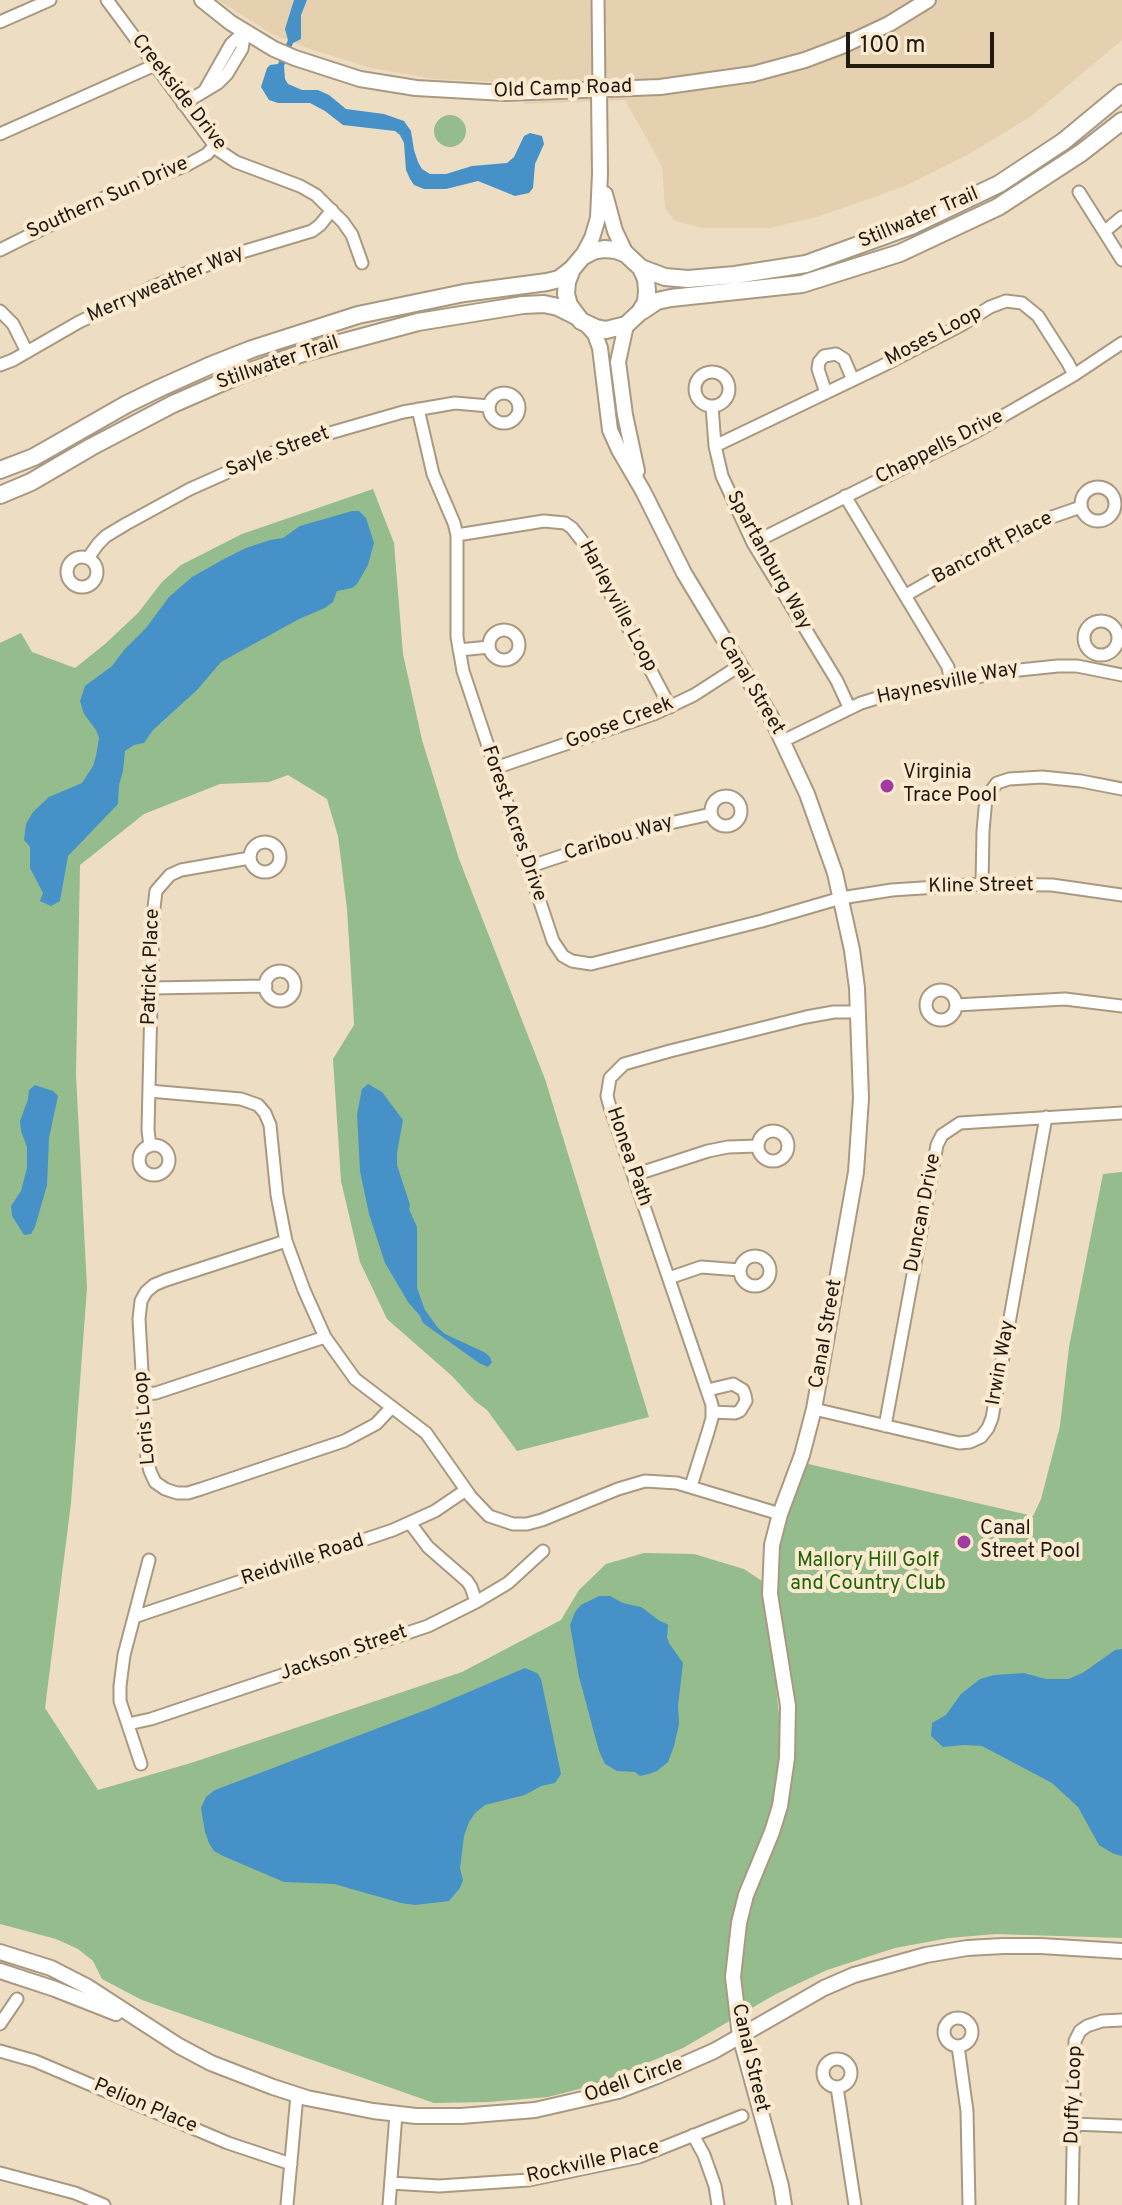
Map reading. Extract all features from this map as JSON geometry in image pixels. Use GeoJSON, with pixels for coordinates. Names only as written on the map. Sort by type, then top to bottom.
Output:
{"type":"FeatureCollection","features":[{"type":"Feature","properties":{"kind":"main road","name":"Stillwater Trail"},"geometry":{"type":"LineString","coordinates":[[641,268],[665,277],[688,279],[806,264],[911,226],[999,184],[1064,141],[1122,93]]}},
{"type":"Feature","properties":{"kind":"main road","name":"Stillwater Trail"},"geometry":{"type":"LineString","coordinates":[[640,312],[657,301],[671,298],[802,284],[900,253],[998,207],[1081,153],[1122,121]]}},
{"type":"Feature","properties":{"kind":"main road"},"geometry":{"type":"LineString","coordinates":[[616,250],[626,254],[641,268],[646,279],[646,302],[626,325],[606,330],[581,320],[569,305],[567,282],[577,263],[593,251],[616,250]]}},
{"type":"Feature","properties":{"kind":"main road","name":"Stillwater Trail"},"geometry":{"type":"LineString","coordinates":[[0,470],[34,457],[149,394],[252,349],[358,315],[464,293],[559,279],[577,263]]}},
{"type":"Feature","properties":{"kind":"main road","name":"Stillwater Trail"},"geometry":{"type":"LineString","coordinates":[[0,495],[31,482],[104,439],[173,404],[237,376],[311,350],[418,322],[523,305],[558,307],[581,320]]}},
{"type":"Feature","properties":{"kind":"street"},"geometry":{"type":"LineString","coordinates":[[0,22],[50,0]]}},
{"type":"Feature","properties":{"kind":"street","name":"Creekside Drive"},"geometry":{"type":"LineString","coordinates":[[107,0],[214,146],[236,162],[316,195],[352,235],[362,263]]}},
{"type":"Feature","properties":{"kind":"street","name":"Old Camp Road"},"geometry":{"type":"LineString","coordinates":[[202,0],[231,23],[274,49],[360,79],[416,88],[505,93],[660,87],[753,74],[842,46],[889,24],[928,0]]}},
{"type":"Feature","properties":{"kind":"street"},"geometry":{"type":"LineString","coordinates":[[577,263],[592,238],[598,218],[598,0]]}},
{"type":"Feature","properties":{"kind":"street"},"geometry":{"type":"LineString","coordinates":[[183,104],[227,74],[242,49],[245,31]]}},
{"type":"Feature","properties":{"kind":"street"},"geometry":{"type":"LineString","coordinates":[[0,134],[155,65]]}},
{"type":"Feature","properties":{"kind":"street","name":"Southern Sun Drive"},"geometry":{"type":"LineString","coordinates":[[0,250],[106,197],[187,165],[207,154],[214,146]]}},
{"type":"Feature","properties":{"kind":"street"},"geometry":{"type":"LineString","coordinates":[[600,174],[615,231],[626,254]]}},
{"type":"Feature","properties":{"kind":"street"},"geometry":{"type":"LineString","coordinates":[[1079,192],[1122,260]]}},
{"type":"Feature","properties":{"kind":"street","name":"Merryweather Way"},"geometry":{"type":"LineString","coordinates":[[0,365],[79,322],[155,286],[232,255],[312,231],[332,210]]}},
{"type":"Feature","properties":{"kind":"street"},"geometry":{"type":"LineString","coordinates":[[1105,231],[1122,217]]}},
{"type":"Feature","properties":{"kind":"street","name":"Moses Loop"},"geometry":{"type":"LineString","coordinates":[[715,446],[853,380],[1006,301],[1022,303],[1038,316],[1074,375]]}},
{"type":"Feature","properties":{"kind":"street"},"geometry":{"type":"LineString","coordinates":[[0,311],[13,324],[27,352]]}},
{"type":"Feature","properties":{"kind":"street","name":"Canal Street"},"geometry":{"type":"LineString","coordinates":[[581,320],[595,334],[600,348],[610,430],[619,450],[684,573],[783,741],[807,794],[824,837],[852,950],[861,1098],[856,1172],[814,1409],[772,1545],[770,1594],[788,1706],[787,1758],[780,1806],[746,1895],[739,1923],[733,1977],[740,2036],[784,2205]]}},
{"type":"Feature","properties":{"kind":"street","name":"Canal Street"},"geometry":{"type":"LineString","coordinates":[[626,325],[618,362],[625,415],[643,491]]}},
{"type":"Feature","properties":{"kind":"street","name":"Chappells Drive"},"geometry":{"type":"LineString","coordinates":[[753,543],[977,431],[1074,375],[1122,343]]}},
{"type":"Feature","properties":{"kind":"street"},"geometry":{"type":"LineString","coordinates":[[826,393],[818,369],[824,356],[836,354],[844,359],[853,380]]}},
{"type":"Feature","properties":{"kind":"street","name":"Sayle Street"},"geometry":{"type":"LineString","coordinates":[[88,558],[106,536],[154,508],[225,473],[316,437],[418,409],[455,403],[489,406]]}},
{"type":"Feature","properties":{"kind":"street","name":"Spartanburg Way"},"geometry":{"type":"LineString","coordinates":[[712,406],[715,446],[722,476],[753,543],[837,681],[849,707]]}},
{"type":"Feature","properties":{"kind":"street","name":"Forest Acres Drive"},"geometry":{"type":"LineString","coordinates":[[418,409],[433,474],[457,535],[459,650],[470,696],[558,950],[572,961],[591,964],[841,898]]}},
{"type":"Feature","properties":{"kind":"street"},"geometry":{"type":"LineString","coordinates":[[608,418],[625,415]]}},
{"type":"Feature","properties":{"kind":"street"},"geometry":{"type":"LineString","coordinates":[[845,496],[948,667],[951,683]]}},
{"type":"Feature","properties":{"kind":"street","name":"Bancroft Place"},"geometry":{"type":"LineString","coordinates":[[906,595],[1049,518],[1081,507]]}},
{"type":"Feature","properties":{"kind":"street","name":"Harleyville Loop"},"geometry":{"type":"LineString","coordinates":[[457,535],[544,521],[565,523],[572,528],[583,542],[670,707]]}},
{"type":"Feature","properties":{"kind":"street"},"geometry":{"type":"LineString","coordinates":[[459,650],[489,647]]}},
{"type":"Feature","properties":{"kind":"street"},"geometry":{"type":"LineString","coordinates":[[1095,670],[1098,654]]}},
{"type":"Feature","properties":{"kind":"street","name":"Goose Creek"},"geometry":{"type":"LineString","coordinates":[[495,768],[632,723],[694,695],[739,666]]}},
{"type":"Feature","properties":{"kind":"street","name":"Haynesville Way"},"geometry":{"type":"LineString","coordinates":[[783,741],[849,707],[890,694],[1000,672],[1029,667],[1077,666],[1122,675]]}},
{"type":"Feature","properties":{"kind":"street"},"geometry":{"type":"LineString","coordinates":[[982,884],[986,798],[997,783],[1042,777],[1122,789]]}},
{"type":"Feature","properties":{"kind":"street","name":"Caribou Way"},"geometry":{"type":"LineString","coordinates":[[528,867],[643,829],[711,814]]}},
{"type":"Feature","properties":{"kind":"street","name":"Patrick Place"},"geometry":{"type":"LineString","coordinates":[[150,1146],[151,988],[156,891],[170,875],[181,870],[250,858]]}},
{"type":"Feature","properties":{"kind":"street","name":"Kline Street"},"geometry":{"type":"LineString","coordinates":[[841,898],[892,890],[982,884],[1052,885],[1122,895]]}},
{"type":"Feature","properties":{"kind":"street"},"geometry":{"type":"LineString","coordinates":[[151,988],[266,986]]}},
{"type":"Feature","properties":{"kind":"street"},"geometry":{"type":"LineString","coordinates":[[956,1005],[1065,999],[1122,1006]]}},
{"type":"Feature","properties":{"kind":"street","name":"Honea Path"},"geometry":{"type":"LineString","coordinates":[[691,1486],[712,1412],[708,1390],[607,1096],[610,1078],[624,1064],[806,1017],[858,1012]]}},
{"type":"Feature","properties":{"kind":"street"},"geometry":{"type":"LineString","coordinates":[[149,1091],[241,1099],[258,1105],[265,1113],[270,1125],[277,1195],[286,1241],[325,1337],[355,1379],[426,1433],[479,1508],[489,1516],[501,1522],[527,1524],[645,1481],[691,1486],[780,1514]]}},
{"type":"Feature","properties":{"kind":"street","name":"Duncan Drive"},"geometry":{"type":"LineString","coordinates":[[885,1426],[937,1145],[942,1135],[960,1123],[1122,1113]]}},
{"type":"Feature","properties":{"kind":"street","name":"Irwin Way"},"geometry":{"type":"LineString","coordinates":[[814,1409],[959,1443],[981,1437],[992,1418],[1046,1117]]}},
{"type":"Feature","properties":{"kind":"street"},"geometry":{"type":"LineString","coordinates":[[634,1175],[708,1151],[758,1146]]}},
{"type":"Feature","properties":{"kind":"street","name":"Loris Loop"},"geometry":{"type":"LineString","coordinates":[[286,1241],[166,1280],[154,1285],[141,1301],[139,1319],[147,1459],[155,1482],[165,1489],[188,1493],[344,1441],[376,1424],[392,1407]]}},
{"type":"Feature","properties":{"kind":"street"},"geometry":{"type":"LineString","coordinates":[[669,1278],[701,1267],[740,1270]]}},
{"type":"Feature","properties":{"kind":"street"},"geometry":{"type":"LineString","coordinates":[[143,1394],[156,1393],[325,1337]]}},
{"type":"Feature","properties":{"kind":"street"},"geometry":{"type":"LineString","coordinates":[[708,1390],[733,1384],[745,1395],[744,1406],[735,1413],[712,1412]]}},
{"type":"Feature","properties":{"kind":"street","name":"Reidville Road"},"geometry":{"type":"LineString","coordinates":[[134,1617],[367,1540],[435,1511],[466,1490]]}},
{"type":"Feature","properties":{"kind":"street"},"geometry":{"type":"LineString","coordinates":[[410,1523],[428,1547],[467,1581],[476,1602]]}},
{"type":"Feature","properties":{"kind":"street","name":"Jackson Street"},"geometry":{"type":"LineString","coordinates":[[128,1724],[403,1635],[440,1620],[508,1583],[543,1551]]}},
{"type":"Feature","properties":{"kind":"street"},"geometry":{"type":"LineString","coordinates":[[141,1764],[120,1701],[120,1686],[124,1655],[149,1560]]}},
{"type":"Feature","properties":{"kind":"street","name":"Odell Circle"},"geometry":{"type":"LineString","coordinates":[[0,1952],[51,1968],[88,1987],[211,2063],[297,2095],[396,2114],[461,2116],[535,2110],[618,2091],[740,2036],[782,2010],[834,1984],[926,1955],[1003,1946],[1122,1951]]}},
{"type":"Feature","properties":{"kind":"street","name":"Odell Circle"},"geometry":{"type":"LineString","coordinates":[[0,1971],[141,2022]]}},
{"type":"Feature","properties":{"kind":"street"},"geometry":{"type":"LineString","coordinates":[[0,2024],[17,1999]]}},
{"type":"Feature","properties":{"kind":"street","name":"Duffy Loop"},"geometry":{"type":"LineString","coordinates":[[1072,2205],[1075,2041],[1087,2026],[1122,2020]]}},
{"type":"Feature","properties":{"kind":"street"},"geometry":{"type":"LineString","coordinates":[[958,2046],[967,2111],[969,2205]]}},
{"type":"Feature","properties":{"kind":"street","name":"Pelion Place"},"geometry":{"type":"LineString","coordinates":[[0,2051],[35,2061],[228,2143],[291,2164]]}},
{"type":"Feature","properties":{"kind":"street"},"geometry":{"type":"LineString","coordinates":[[837,2087],[855,2205]]}},
{"type":"Feature","properties":{"kind":"street"},"geometry":{"type":"LineString","coordinates":[[287,2205],[297,2095]]}},
{"type":"Feature","properties":{"kind":"street"},"geometry":{"type":"LineString","coordinates":[[389,2205],[396,2114]]}},
{"type":"Feature","properties":{"kind":"street","name":"Rockville Place"},"geometry":{"type":"LineString","coordinates":[[391,2183],[439,2186],[529,2180],[639,2157],[742,2116]]}},
{"type":"Feature","properties":{"kind":"street"},"geometry":{"type":"LineString","coordinates":[[1073,2124],[1122,2126]]}},
{"type":"Feature","properties":{"kind":"street"},"geometry":{"type":"LineString","coordinates":[[693,2135],[704,2155],[718,2205]]}},
{"type":"Feature","properties":{"kind":"street"},"geometry":{"type":"LineString","coordinates":[[0,2173],[75,2193],[104,2205]]}},
{"type":"Feature","properties":{"kind":"shaded area"},"geometry":{"type":"Polygon","coordinates":[[[218,0],[1122,0],[1122,40],[1030,117],[969,154],[905,186],[820,216],[770,228],[703,228],[675,221],[665,208],[662,166],[625,100],[524,104],[526,83],[434,79],[371,68],[272,34],[218,0]]]}},
{"type":"Feature","properties":{"kind":"green space"},"geometry":{"type":"Polygon","coordinates":[[[450,115],[461,120],[466,131],[461,142],[450,147],[439,142],[434,131],[439,120],[450,115]]]}},
{"type":"Feature","properties":{"kind":"green space","name":"Mallory Hill Golf and Country Club"},"geometry":{"type":"Polygon","coordinates":[[[373,489],[394,543],[403,654],[422,740],[459,859],[545,1079],[649,1417],[517,1451],[487,1410],[387,1319],[360,1262],[341,1181],[333,1059],[354,1025],[347,909],[338,836],[327,799],[288,775],[269,782],[220,784],[144,814],[80,865],[76,1075],[87,1288],[71,1503],[45,1708],[98,1790],[191,1763],[462,1672],[561,1620],[579,1590],[606,1564],[644,1553],[694,1554],[744,1569],[765,1583],[780,1724],[793,1728],[775,1594],[780,1530],[804,1463],[1033,1516],[1041,1499],[1060,1426],[1069,1347],[1103,1174],[1122,1172],[1122,1938],[996,1934],[949,1938],[895,1948],[827,1970],[776,1994],[683,2048],[591,2086],[548,2097],[434,2103],[142,2000],[102,1979],[93,1961],[78,1949],[56,1939],[0,1924],[0,643],[21,633],[32,652],[75,668],[138,613],[162,582],[181,565],[242,534],[373,489]]]}},
{"type":"Feature","properties":{"kind":"water"},"geometry":{"type":"Polygon","coordinates":[[[294,0],[307,0],[301,15],[301,39],[293,43],[284,66],[288,84],[302,90],[318,90],[346,109],[384,114],[404,121],[411,131],[418,162],[430,174],[507,163],[514,157],[524,136],[530,133],[542,136],[544,144],[535,164],[533,188],[529,193],[515,196],[478,181],[446,189],[424,189],[414,185],[410,179],[406,170],[404,143],[395,131],[343,125],[310,103],[269,100],[261,87],[267,68],[278,64],[288,40],[285,29],[294,0]]]}},
{"type":"Feature","properties":{"kind":"water"},"geometry":{"type":"Polygon","coordinates":[[[359,511],[366,518],[374,543],[368,565],[357,584],[337,591],[333,602],[325,608],[221,662],[197,690],[153,730],[144,743],[125,751],[118,804],[68,856],[60,901],[51,906],[40,901],[43,893],[30,868],[30,847],[24,840],[26,824],[33,812],[49,797],[82,783],[93,766],[99,738],[80,701],[85,686],[112,666],[169,597],[192,577],[246,548],[283,538],[300,526],[359,511]]]}},
{"type":"Feature","properties":{"kind":"water"},"geometry":{"type":"Polygon","coordinates":[[[368,1084],[382,1092],[403,1120],[397,1165],[417,1227],[417,1288],[425,1310],[445,1334],[489,1356],[492,1362],[488,1367],[423,1323],[385,1263],[369,1214],[360,1171],[357,1114],[362,1089],[368,1084]]]}},
{"type":"Feature","properties":{"kind":"water"},"geometry":{"type":"Polygon","coordinates":[[[35,1085],[58,1096],[49,1138],[47,1185],[35,1227],[31,1234],[24,1235],[12,1216],[11,1206],[21,1191],[27,1168],[27,1147],[20,1121],[29,1090],[35,1085]]]}},
{"type":"Feature","properties":{"kind":"water"},"geometry":{"type":"Polygon","coordinates":[[[599,1596],[610,1596],[641,1607],[668,1625],[669,1643],[683,1663],[679,1724],[674,1746],[668,1762],[649,1774],[640,1776],[635,1772],[617,1771],[605,1764],[599,1751],[579,1677],[570,1625],[581,1605],[599,1596]]]}},
{"type":"Feature","properties":{"kind":"water"},"geometry":{"type":"Polygon","coordinates":[[[1122,1649],[1122,1856],[1099,1845],[1078,1807],[1052,1783],[982,1746],[943,1747],[931,1736],[932,1723],[946,1715],[961,1694],[980,1679],[1024,1673],[1046,1679],[1069,1679],[1115,1650],[1122,1649]]]}},
{"type":"Feature","properties":{"kind":"water"},"geometry":{"type":"Polygon","coordinates":[[[525,1668],[537,1673],[541,1679],[561,1774],[555,1783],[541,1786],[525,1795],[485,1805],[475,1813],[464,1836],[460,1868],[463,1880],[449,1901],[415,1905],[334,1884],[284,1882],[223,1856],[214,1851],[209,1843],[201,1808],[206,1797],[215,1790],[431,1708],[525,1668]]]}},
{"type":"Feature","properties":{"kind":"place","name":"Virginia Trace Pool"},"geometry":{"type":"Point","coordinates":[887,786]}},
{"type":"Feature","properties":{"kind":"place","name":"Canal Street Pool"},"geometry":{"type":"Point","coordinates":[964,1542]}}]}
